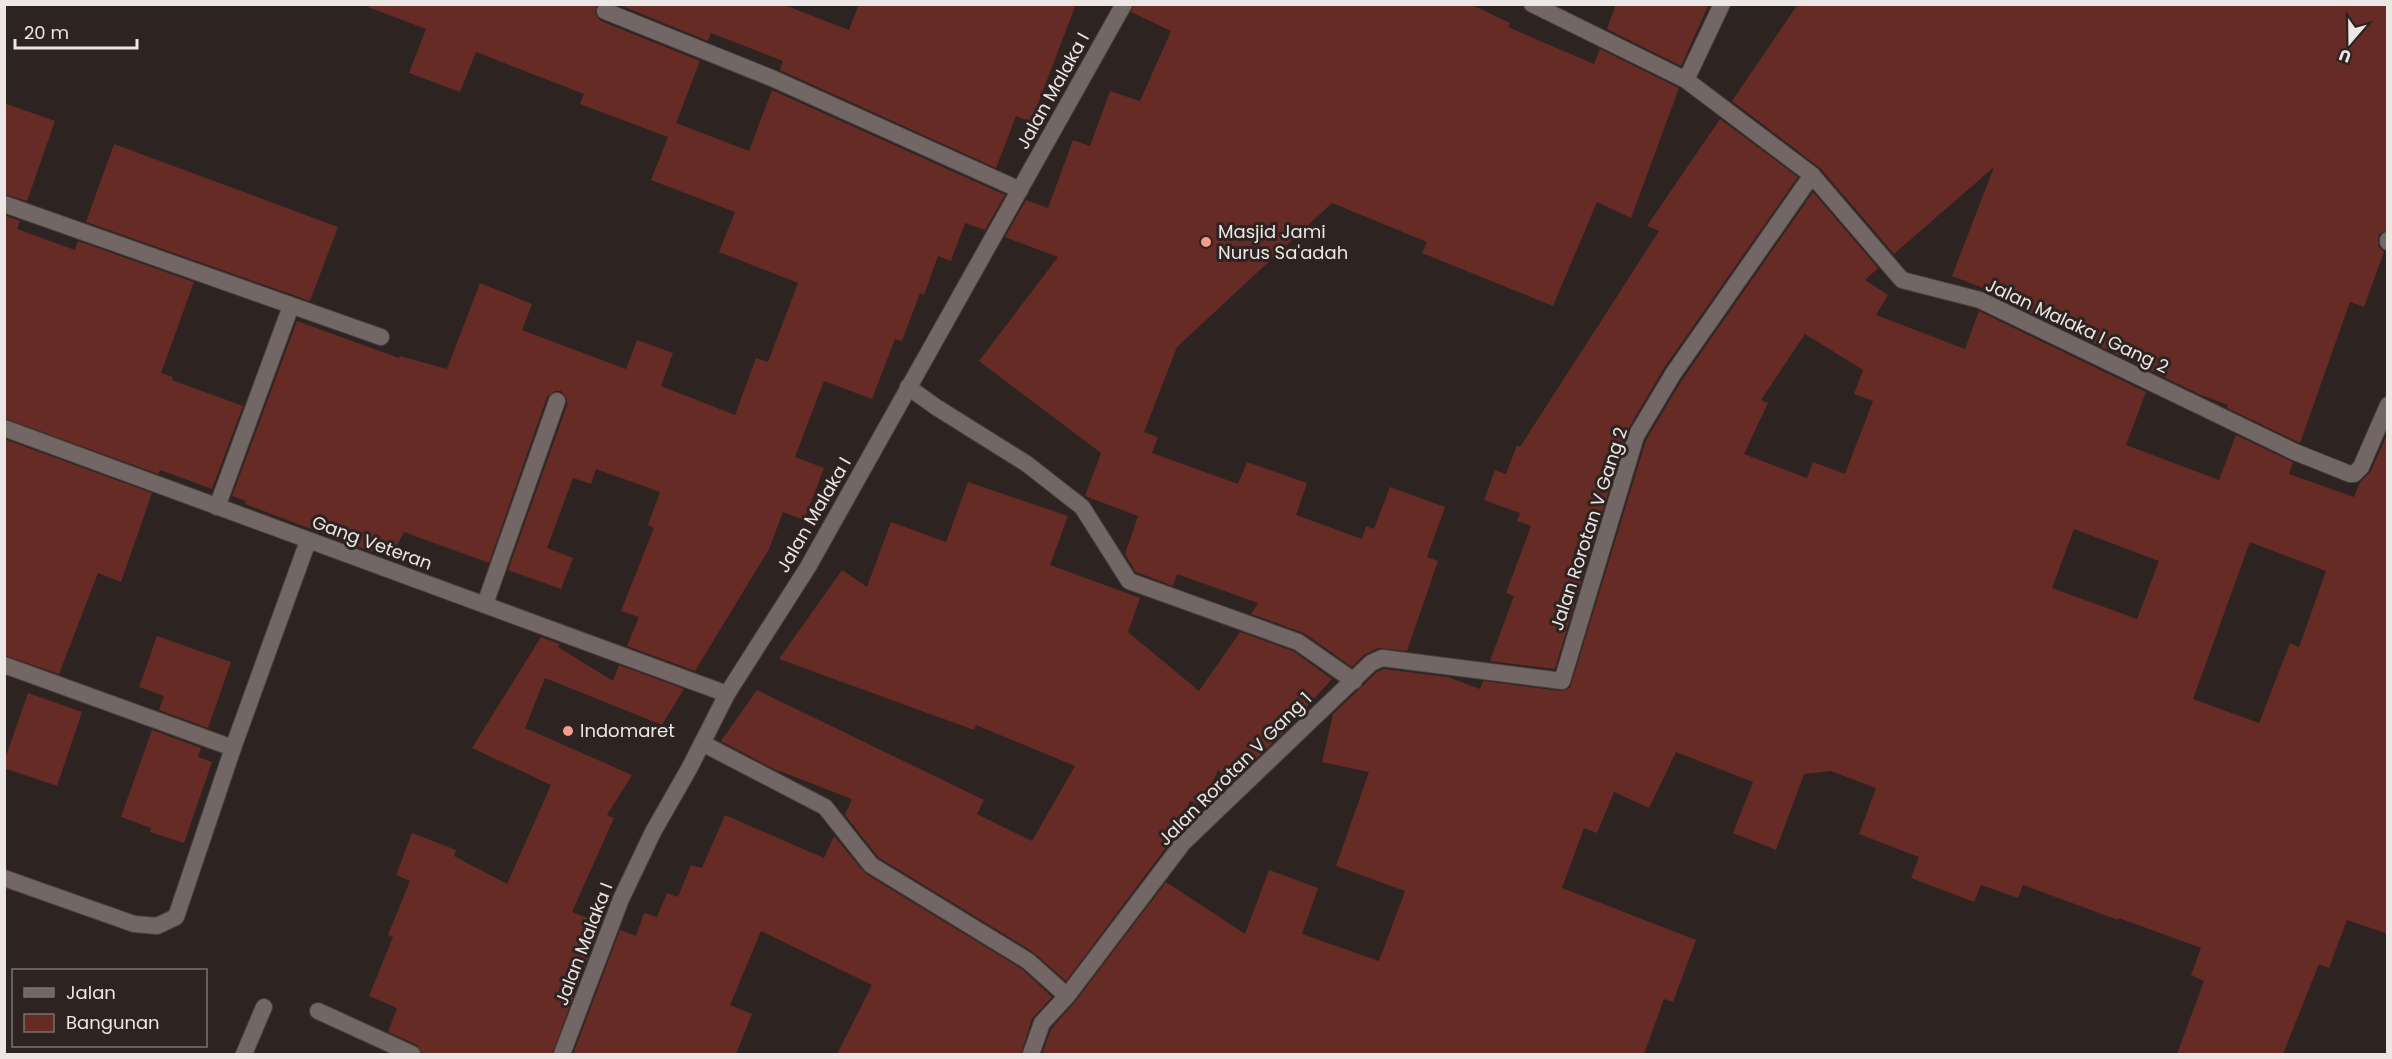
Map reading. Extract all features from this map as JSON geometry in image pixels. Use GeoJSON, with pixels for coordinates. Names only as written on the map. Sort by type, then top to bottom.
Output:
{"type":"FeatureCollection","features":[{"type":"Feature","properties":{"kind":"street","name":"Jalan Malaka I"},"geometry":{"type":"LineString","coordinates":[[562,1054],[621,899],[653,832],[728,694],[808,567],[1124,4]]}},
{"type":"Feature","properties":{"kind":"street","name":"Jalan Malaka I Gang 2"},"geometry":{"type":"LineString","coordinates":[[1533,4],[1686,80],[1812,175],[1902,280],[1980,300],[2295,452],[2354,474],[2361,467],[2388,405]]}},
{"type":"Feature","properties":{"kind":"street"},"geometry":{"type":"LineString","coordinates":[[1686,80],[1722,4]]}},
{"type":"Feature","properties":{"kind":"street"},"geometry":{"type":"LineString","coordinates":[[606,11],[774,79],[1020,190]]}},
{"type":"Feature","properties":{"kind":"street","name":"Jalan Rorotan V Gang 2"},"geometry":{"type":"LineString","coordinates":[[1371,663],[1382,658],[1562,681],[1636,435],[1673,374],[1812,175]]}},
{"type":"Feature","properties":{"kind":"street"},"geometry":{"type":"LineString","coordinates":[[4,204],[381,337]]}},
{"type":"Feature","properties":{"kind":"street"},"geometry":{"type":"LineString","coordinates":[[217,507],[291,306]]}},
{"type":"Feature","properties":{"kind":"street"},"geometry":{"type":"LineString","coordinates":[[908,387],[1027,464],[1082,507],[1129,581],[1298,642],[1354,681]]}},
{"type":"Feature","properties":{"kind":"street"},"geometry":{"type":"LineString","coordinates":[[485,604],[557,401]]}},
{"type":"Feature","properties":{"kind":"street","name":"Gang Veteran"},"geometry":{"type":"LineString","coordinates":[[4,428],[728,694]]}},
{"type":"Feature","properties":{"kind":"street"},"geometry":{"type":"LineString","coordinates":[[4,878],[134,924],[157,926],[176,917],[233,748],[308,541]]}},
{"type":"Feature","properties":{"kind":"street","name":"Jalan Rorotan V Gang 1"},"geometry":{"type":"LineString","coordinates":[[1031,1054],[1042,1023],[1067,996],[1183,843],[1371,663]]}},
{"type":"Feature","properties":{"kind":"street"},"geometry":{"type":"LineString","coordinates":[[4,665],[233,748]]}},
{"type":"Feature","properties":{"kind":"street"},"geometry":{"type":"LineString","coordinates":[[702,743],[825,807],[871,866],[1028,961],[1067,996]]}},
{"type":"Feature","properties":{"kind":"street"},"geometry":{"type":"LineString","coordinates":[[244,1054],[264,1007]]}},
{"type":"Feature","properties":{"kind":"street"},"geometry":{"type":"LineString","coordinates":[[318,1011],[411,1054]]}},
{"type":"Feature","properties":{"kind":"building"},"geometry":{"type":"Polygon","coordinates":[[[369,4],[597,4],[595,13],[601,21],[700,61],[676,123],[749,151],[772,90],[1005,195],[985,230],[965,223],[951,261],[938,256],[924,295],[920,293],[902,341],[895,339],[872,399],[824,381],[795,457],[824,468],[804,520],[783,512],[769,549],[695,671],[627,646],[639,617],[621,611],[654,528],[648,525],[660,492],[596,469],[591,484],[573,478],[547,548],[573,558],[561,589],[508,570],[567,405],[567,399],[561,391],[555,391],[547,397],[489,563],[404,532],[395,549],[376,542],[372,552],[245,504],[246,501],[232,496],[297,321],[399,358],[400,356],[447,369],[480,283],[532,304],[522,330],[626,369],[637,340],[673,353],[661,386],[735,415],[756,358],[768,362],[798,283],[719,252],[735,212],[651,180],[668,137],[580,104],[584,94],[476,52],[460,92],[409,73],[426,29],[368,7],[369,4]]]}},
{"type":"Feature","properties":{"kind":"building"},"geometry":{"type":"Polygon","coordinates":[[[617,4],[782,4],[849,30],[859,4],[1076,4],[1031,122],[1016,116],[996,168],[780,70],[783,61],[711,33],[708,41],[617,4]]]}},
{"type":"Feature","properties":{"kind":"building"},"geometry":{"type":"Polygon","coordinates":[[[1134,4],[1470,4],[1510,23],[1508,27],[1594,64],[1600,49],[1679,88],[1631,218],[1597,202],[1553,306],[1422,253],[1427,242],[1332,203],[1177,347],[1144,432],[1158,437],[1152,453],[1238,484],[1247,462],[1307,483],[1296,515],[1362,539],[1366,526],[1374,529],[1390,487],[1445,507],[1427,557],[1438,561],[1407,651],[1378,648],[1364,655],[1352,667],[1304,633],[1251,614],[1258,603],[1177,574],[1173,586],[1136,572],[1125,554],[1138,516],[1085,496],[1101,453],[979,361],[1058,257],[1005,237],[1026,200],[1048,208],[1073,140],[1090,146],[1110,91],[1140,101],[1171,31],[1131,12],[1134,4]]]}},
{"type":"Feature","properties":{"kind":"building"},"geometry":{"type":"Polygon","coordinates":[[[1616,4],[1709,4],[1681,66],[1607,29],[1616,4]]]}},
{"type":"Feature","properties":{"kind":"building"},"geometry":{"type":"Polygon","coordinates":[[[1798,4],[2388,4],[2388,230],[2379,234],[2378,240],[2379,247],[2384,252],[2364,307],[2350,302],[2300,443],[2227,408],[2228,405],[2201,395],[1987,292],[1988,290],[1952,276],[1994,167],[1894,254],[1820,168],[1732,101],[1798,4]]]}},
{"type":"Feature","properties":{"kind":"building"},"geometry":{"type":"Polygon","coordinates":[[[4,103],[55,121],[27,201],[4,194],[4,103]]]}},
{"type":"Feature","properties":{"kind":"building"},"geometry":{"type":"Polygon","coordinates":[[[1720,119],[1798,177],[1664,368],[1627,431],[1555,669],[1490,661],[1514,596],[1506,593],[1531,526],[1517,521],[1520,513],[1484,500],[1495,470],[1506,474],[1517,445],[1520,447],[1659,231],[1647,226],[1720,119]]]}},
{"type":"Feature","properties":{"kind":"building"},"geometry":{"type":"Polygon","coordinates":[[[114,144],[338,227],[310,301],[86,222],[114,144]]]}},
{"type":"Feature","properties":{"kind":"building"},"geometry":{"type":"Polygon","coordinates":[[[1813,192],[1878,268],[1865,280],[1888,295],[1876,315],[1965,349],[1979,311],[2146,392],[2126,445],[2219,480],[2236,435],[2293,462],[2289,474],[2354,497],[2360,482],[2371,471],[2388,432],[2388,934],[2347,920],[2329,968],[2319,964],[2283,1054],[2177,1054],[2204,981],[2191,975],[2201,948],[2023,885],[2018,898],[1981,885],[1974,902],[1911,878],[1919,857],[1859,834],[1876,788],[1831,771],[1804,774],[1776,850],[1733,833],[1753,782],[1676,752],[1649,808],[1614,792],[1597,833],[1584,828],[1562,888],[1696,940],[1673,1002],[1664,999],[1644,1054],[1042,1054],[1051,1029],[1075,1002],[1166,882],[1245,934],[1269,870],[1318,888],[1302,934],[1379,961],[1405,891],[1336,866],[1369,772],[1322,762],[1333,714],[1377,672],[1384,669],[1448,677],[1480,689],[1483,681],[1561,691],[1570,688],[1646,440],[1682,380],[1813,192]],[[1805,334],[1761,400],[1768,403],[1744,454],[1807,478],[1813,462],[1845,474],[1873,401],[1854,394],[1863,370],[1805,334]],[[2074,529],[2052,588],[2137,619],[2159,561],[2074,529]],[[2250,542],[2193,699],[2259,723],[2290,643],[2299,647],[2326,571],[2250,542]]]}},
{"type":"Feature","properties":{"kind":"building"},"geometry":{"type":"Polygon","coordinates":[[[4,215],[20,221],[17,229],[75,250],[78,241],[194,282],[161,373],[173,377],[172,380],[243,406],[212,489],[160,470],[158,474],[4,418],[4,215]]]}},
{"type":"Feature","properties":{"kind":"building"},"geometry":{"type":"Polygon","coordinates":[[[4,439],[152,493],[121,582],[98,573],[59,674],[4,655],[4,439]]]}},
{"type":"Feature","properties":{"kind":"building"},"geometry":{"type":"Polygon","coordinates":[[[968,482],[1068,516],[1050,565],[1140,598],[1128,632],[1199,691],[1240,632],[1293,651],[1332,679],[1282,734],[1233,781],[1218,770],[1202,806],[1190,801],[1171,841],[1066,981],[1033,952],[878,857],[845,815],[852,799],[774,769],[721,741],[757,690],[984,800],[977,814],[1032,841],[1075,766],[976,725],[974,730],[779,659],[842,570],[867,587],[891,522],[946,542],[968,482]]]}},
{"type":"Feature","properties":{"kind":"building"},"geometry":{"type":"Polygon","coordinates":[[[157,636],[231,662],[208,728],[159,710],[164,696],[139,687],[157,636]]]}},
{"type":"Feature","properties":{"kind":"building"},"geometry":{"type":"Polygon","coordinates":[[[541,637],[560,644],[558,647],[613,681],[619,665],[684,689],[662,725],[545,678],[525,728],[632,775],[607,815],[614,818],[572,912],[601,923],[552,1054],[422,1054],[417,1045],[388,1032],[397,1008],[369,996],[393,937],[388,935],[410,881],[396,875],[412,833],[456,850],[454,856],[507,884],[551,785],[472,748],[541,637]]]}},
{"type":"Feature","properties":{"kind":"building"},"geometry":{"type":"Polygon","coordinates":[[[28,693],[82,712],[57,786],[4,768],[4,762],[28,693]]]}},
{"type":"Feature","properties":{"kind":"building"},"geometry":{"type":"Polygon","coordinates":[[[152,730],[201,748],[198,757],[212,762],[184,843],[150,832],[151,828],[121,817],[152,730]]]}},
{"type":"Feature","properties":{"kind":"building"},"geometry":{"type":"Polygon","coordinates":[[[725,815],[824,858],[834,836],[866,874],[1022,969],[1052,997],[1032,1019],[1021,1054],[837,1054],[872,985],[761,931],[730,1005],[752,1014],[736,1054],[573,1054],[620,930],[636,936],[644,913],[657,917],[667,893],[678,897],[691,865],[702,868],[725,815]]]}},
{"type":"Feature","properties":{"kind":"place","name":"Masjid Jami Nurus Sa'adah"},"geometry":{"type":"Point","coordinates":[1206,242]}},
{"type":"Feature","properties":{"kind":"place","name":"Indomaret"},"geometry":{"type":"Point","coordinates":[568,731]}}]}
